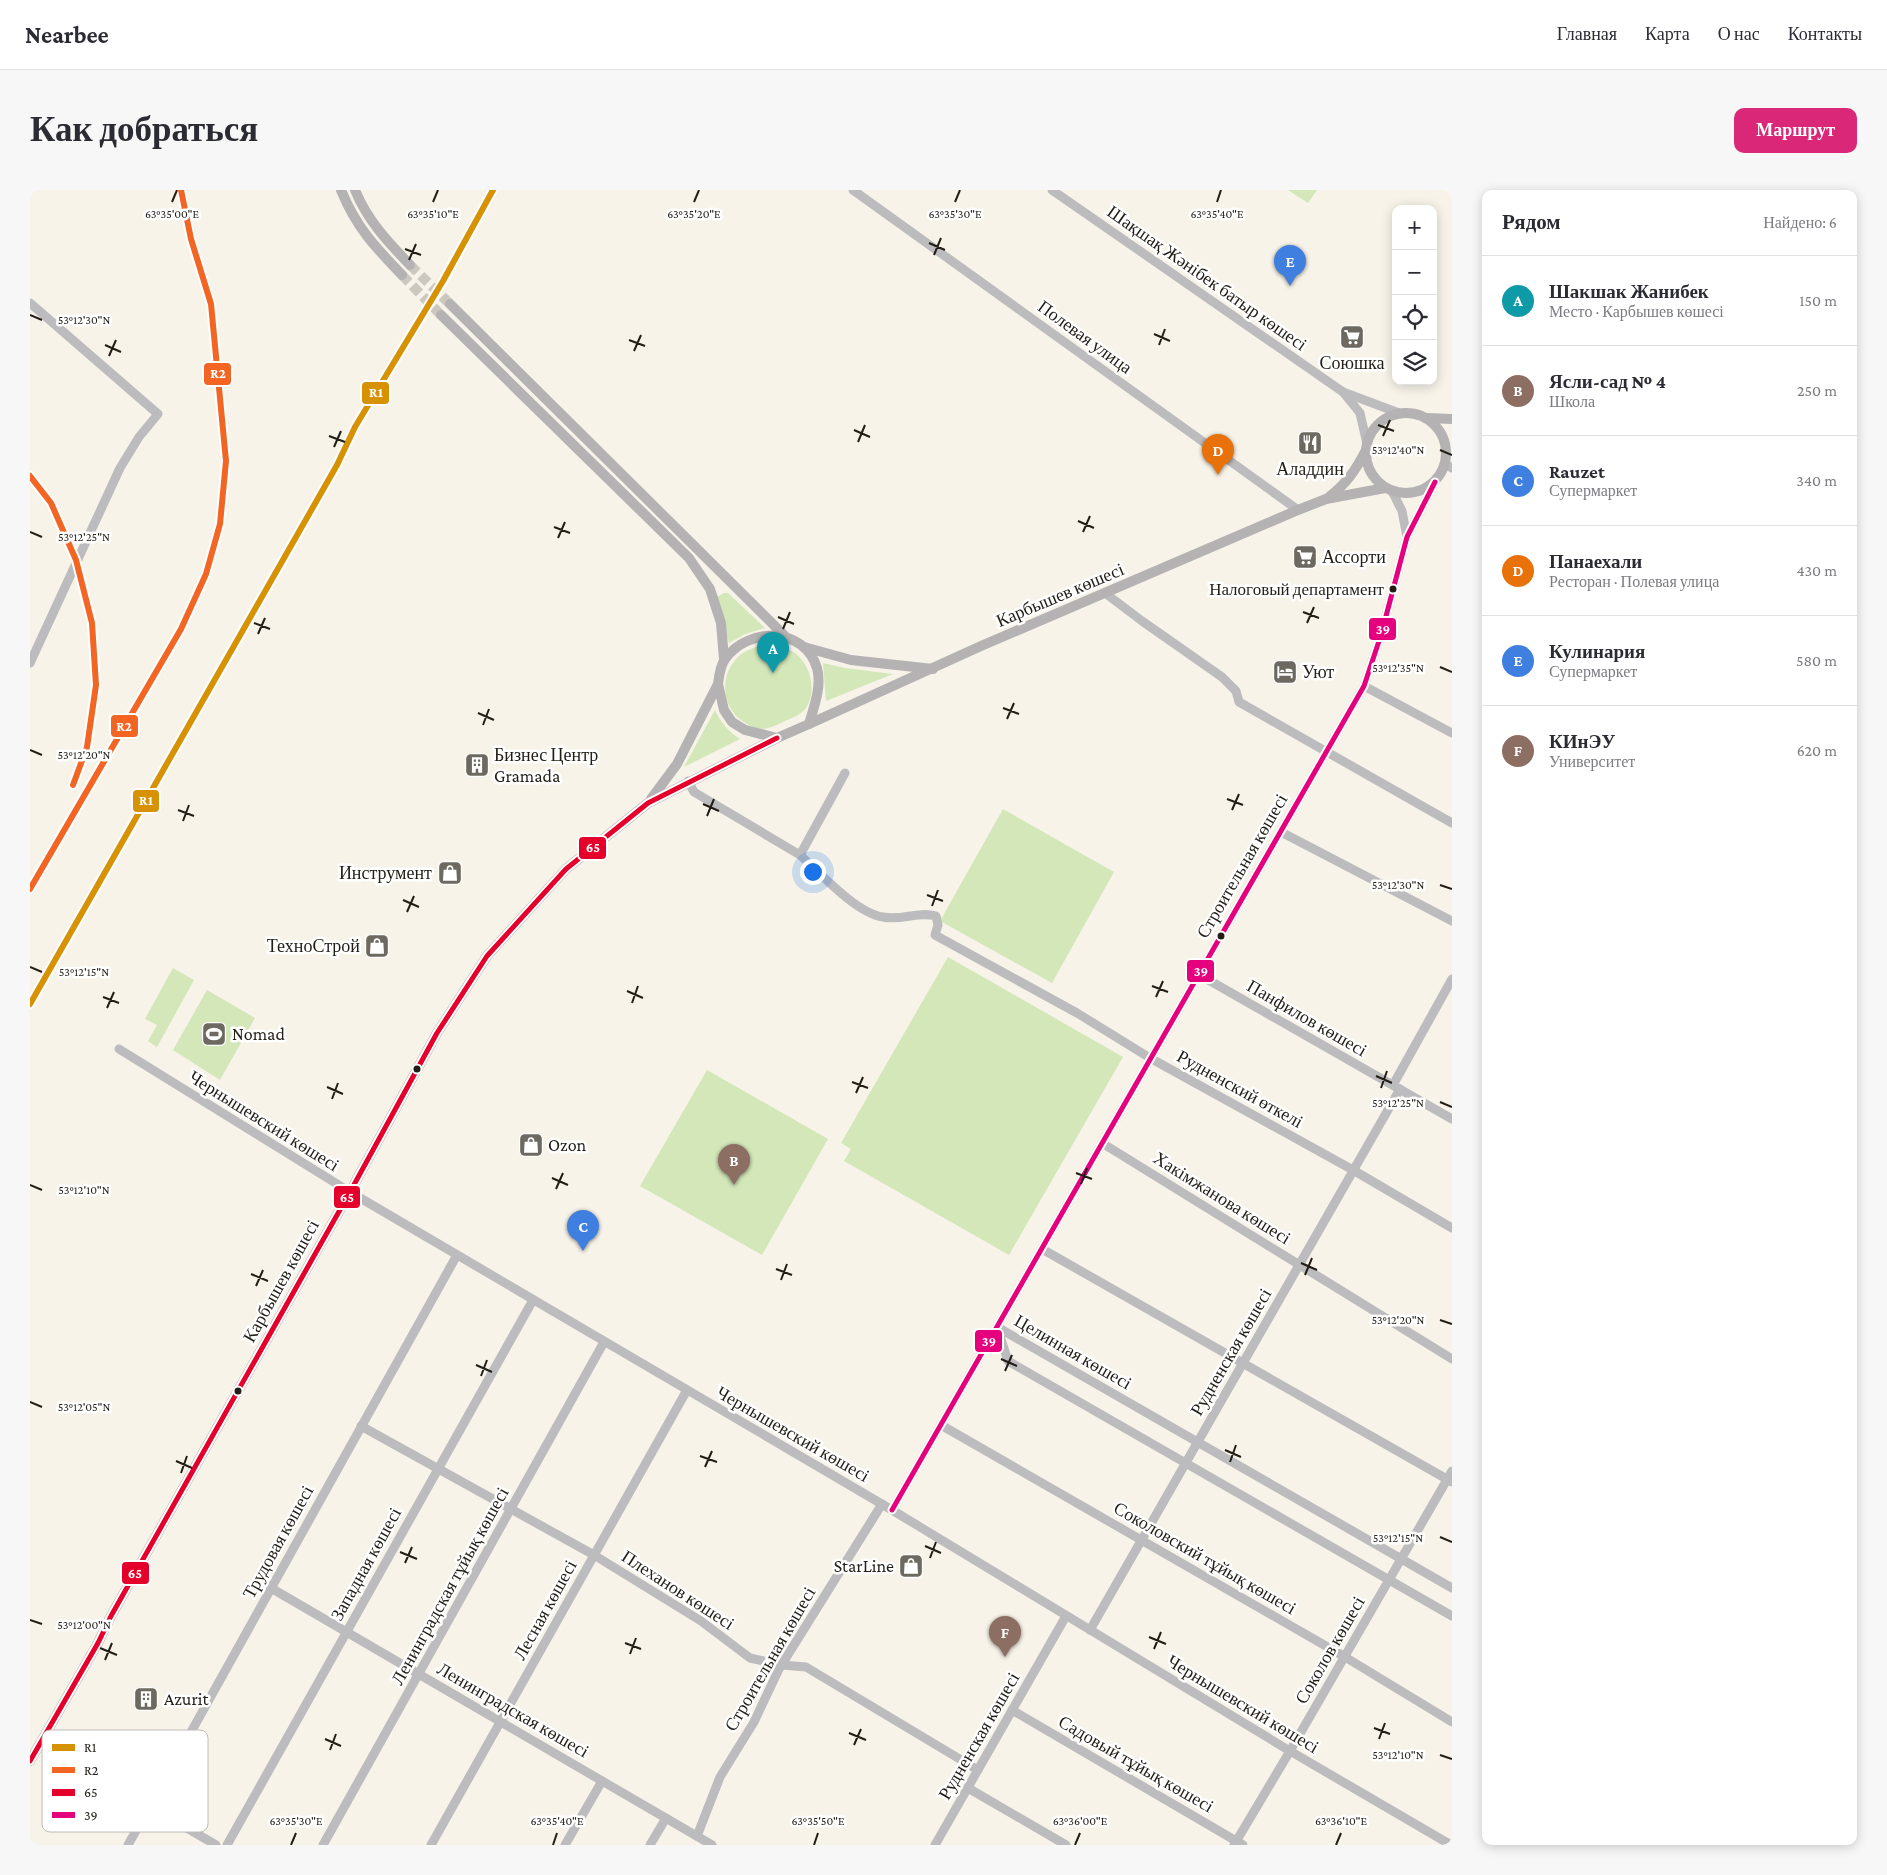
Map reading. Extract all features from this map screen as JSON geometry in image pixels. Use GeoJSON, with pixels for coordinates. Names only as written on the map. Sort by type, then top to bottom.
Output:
{"type":"FeatureCollection","features":[{"type":"Feature","properties":{"kind":"main road"},"geometry":{"type":"LineString","coordinates":[[341,190],[349,208],[370,241],[402,275]]}},
{"type":"Feature","properties":{"kind":"main road"},"geometry":{"type":"LineString","coordinates":[[355,190],[360,202],[380,233],[410,265]]}},
{"type":"Feature","properties":{"kind":"main road"},"geometry":{"type":"LineString","coordinates":[[441,315],[689,558],[710,589],[721,623],[724,659],[719,672],[718,684],[724,710],[732,722],[745,730],[777,738],[809,724],[819,684],[817,668],[804,647],[784,635],[450,304]]}},
{"type":"Feature","properties":{"kind":"main road"},"geometry":{"type":"LineString","coordinates":[[1326,499],[1343,486],[1353,474],[1371,433],[1378,424],[1388,417],[1399,413],[1412,413],[1425,418],[1438,428],[1445,443],[1449,462],[1435,482],[1426,489],[1415,493],[1403,494],[1389,490],[1377,481],[1370,472],[1366,461],[1366,447]]}},
{"type":"Feature","properties":{"kind":"main road"},"geometry":{"type":"LineString","coordinates":[[1425,418],[1452,419]]}},
{"type":"Feature","properties":{"kind":"main road"},"geometry":{"type":"LineString","coordinates":[[1326,499],[1389,490]]}},
{"type":"Feature","properties":{"kind":"main road","name":"Карбышев көшесі"},"geometry":{"type":"LineString","coordinates":[[809,724],[934,669],[981,646],[1326,499]]}},
{"type":"Feature","properties":{"kind":"main road"},"geometry":{"type":"LineString","coordinates":[[724,659],[749,639],[784,635]]}},
{"type":"Feature","properties":{"kind":"main road"},"geometry":{"type":"LineString","coordinates":[[804,647],[851,660],[934,669]]}},
{"type":"Feature","properties":{"kind":"main road"},"geometry":{"type":"LineString","coordinates":[[648,803],[677,764],[718,684]]}},
{"type":"Feature","properties":{"kind":"main road","name":"Карбышев көшесі"},"geometry":{"type":"LineString","coordinates":[[48,1730],[98,1643],[116,1607],[350,1192],[437,1033],[487,956],[566,869],[648,803],[777,738]]}},
{"type":"Feature","properties":{"kind":"main road","name":"Карбышев көшесі"},"geometry":{"type":"LineString","coordinates":[[30,1760],[42,1740]]}},
{"type":"Feature","properties":{"kind":"street","name":"Полевая улица"},"geometry":{"type":"LineString","coordinates":[[853,190],[1298,510]]}},
{"type":"Feature","properties":{"kind":"street","name":"Шақшақ Жәнібек батыр көшесі"},"geometry":{"type":"LineString","coordinates":[[1052,190],[1343,392],[1399,413]]}},
{"type":"Feature","properties":{"kind":"street"},"geometry":{"type":"LineString","coordinates":[[30,303],[158,414],[139,437],[120,468],[30,663]]}},
{"type":"Feature","properties":{"kind":"street","name":"Шақшақ Жәнібек батыр көшесі"},"geometry":{"type":"LineString","coordinates":[[1343,392],[1360,413],[1366,447]]}},
{"type":"Feature","properties":{"kind":"street"},"geometry":{"type":"LineString","coordinates":[[1407,537],[1435,482]]}},
{"type":"Feature","properties":{"kind":"street"},"geometry":{"type":"LineString","coordinates":[[1389,490],[1402,511],[1407,537]]}},
{"type":"Feature","properties":{"kind":"street","name":"Строительная көшесі"},"geometry":{"type":"LineString","coordinates":[[892,1510],[1364,686],[1382,635],[1407,537]]}},
{"type":"Feature","properties":{"kind":"street"},"geometry":{"type":"LineString","coordinates":[[1105,593],[1142,622],[1222,677],[1236,692],[1239,702],[1452,823]]}},
{"type":"Feature","properties":{"kind":"street"},"geometry":{"type":"LineString","coordinates":[[1364,686],[1452,733]]}},
{"type":"Feature","properties":{"kind":"street"},"geometry":{"type":"LineString","coordinates":[[688,782],[694,792],[800,855],[845,773]]}},
{"type":"Feature","properties":{"kind":"street"},"geometry":{"type":"LineString","coordinates":[[1281,832],[1452,920]]}},
{"type":"Feature","properties":{"kind":"street","name":"Рудненский өткелі"},"geometry":{"type":"LineString","coordinates":[[800,855],[850,900],[864,910],[881,917],[894,918],[923,913],[936,916],[938,925],[935,935],[1077,1013],[1150,1058],[1354,1170],[1452,1228]]}},
{"type":"Feature","properties":{"kind":"street","name":"Панфилов көшесі"},"geometry":{"type":"LineString","coordinates":[[1198,974],[1452,1119]]}},
{"type":"Feature","properties":{"kind":"street","name":"Рудненская көшесі"},"geometry":{"type":"LineString","coordinates":[[1090,1630],[1354,1170],[1452,980]]}},
{"type":"Feature","properties":{"kind":"street","name":"Чернышевский көшесі"},"geometry":{"type":"LineString","coordinates":[[119,1050],[350,1192],[882,1504],[1290,1751],[1451,1845]]}},
{"type":"Feature","properties":{"kind":"street","name":"Хакімжанова көшесі"},"geometry":{"type":"LineString","coordinates":[[1102,1143],[1452,1359]]}},
{"type":"Feature","properties":{"kind":"street"},"geometry":{"type":"LineString","coordinates":[[1042,1249],[1244,1362],[1450,1481]]}},
{"type":"Feature","properties":{"kind":"street","name":"Трудовая көшесі"},"geometry":{"type":"LineString","coordinates":[[192,1730],[457,1255]]}},
{"type":"Feature","properties":{"kind":"street","name":"Западная көшесі"},"geometry":{"type":"LineString","coordinates":[[227,1845],[533,1300]]}},
{"type":"Feature","properties":{"kind":"street","name":"Целинная көшесі"},"geometry":{"type":"LineString","coordinates":[[997,1327],[1452,1588]]}},
{"type":"Feature","properties":{"kind":"street","name":"Целинная көшесі"},"geometry":{"type":"LineString","coordinates":[[997,1327],[1008,1361],[1452,1616]]}},
{"type":"Feature","properties":{"kind":"street","name":"Ленинградская тұйық көшесі"},"geometry":{"type":"LineString","coordinates":[[323,1845],[604,1342]]}},
{"type":"Feature","properties":{"kind":"street","name":"Лесная көшесі"},"geometry":{"type":"LineString","coordinates":[[431,1845],[687,1390]]}},
{"type":"Feature","properties":{"kind":"street","name":"Соколовский тұйық көшесі"},"geometry":{"type":"LineString","coordinates":[[941,1425],[1345,1657],[1452,1722]]}},
{"type":"Feature","properties":{"kind":"street","name":"Плеханов көшесі"},"geometry":{"type":"LineString","coordinates":[[362,1426],[594,1555],[701,1620],[750,1658],[782,1665],[806,1667],[978,1770]]}},
{"type":"Feature","properties":{"kind":"street","name":"Соколов көшесі"},"geometry":{"type":"LineString","coordinates":[[1238,1844],[1401,1559],[1450,1481],[1452,1471]]}},
{"type":"Feature","properties":{"kind":"street","name":"Строительная көшесі"},"geometry":{"type":"LineString","coordinates":[[697,1836],[720,1777],[754,1722],[782,1665],[882,1504]]}},
{"type":"Feature","properties":{"kind":"street","name":"Ленинградская көшесі"},"geometry":{"type":"LineString","coordinates":[[271,1588],[712,1845]]}},
{"type":"Feature","properties":{"kind":"street","name":"Рудненская көшесі"},"geometry":{"type":"LineString","coordinates":[[935,1845],[1066,1616]]}},
{"type":"Feature","properties":{"kind":"street","name":"Садовый тұйық көшесі"},"geometry":{"type":"LineString","coordinates":[[1012,1710],[1238,1844]]}},
{"type":"Feature","properties":{"kind":"street"},"geometry":{"type":"LineString","coordinates":[[564,1845],[602,1781]]}},
{"type":"Feature","properties":{"kind":"street"},"geometry":{"type":"LineString","coordinates":[[968,1788],[1066,1845]]}},
{"type":"Feature","properties":{"kind":"street"},"geometry":{"type":"LineString","coordinates":[[650,1845],[666,1818]]}},
{"type":"Feature","properties":{"kind":"street","name":"Трудовая көшесі"},"geometry":{"type":"LineString","coordinates":[[128,1845],[135,1832]]}},
{"type":"Feature","properties":{"kind":"street"},"geometry":{"type":"LineString","coordinates":[[194,1832],[216,1845]]}},
{"type":"Feature","properties":{"kind":"green space"},"geometry":{"type":"Polygon","coordinates":[[[1288,190],[1317,190],[1308,203],[1288,190]]]}},
{"type":"Feature","properties":{"kind":"green space"},"geometry":{"type":"Polygon","coordinates":[[[728,593],[765,628],[745,634],[729,643],[717,603],[717,597],[728,593]]]}},
{"type":"Feature","properties":{"kind":"green space"},"geometry":{"type":"Polygon","coordinates":[[[766,645],[788,649],[801,658],[808,671],[812,686],[809,701],[801,713],[772,727],[759,729],[752,727],[736,716],[727,700],[725,682],[732,664],[741,654],[766,645]]]}},
{"type":"Feature","properties":{"kind":"green space"},"geometry":{"type":"Polygon","coordinates":[[[823,663],[845,668],[893,674],[826,701],[823,663]]]}},
{"type":"Feature","properties":{"kind":"green space"},"geometry":{"type":"Polygon","coordinates":[[[715,710],[725,726],[740,739],[684,767],[715,710]]]}},
{"type":"Feature","properties":{"kind":"green space"},"geometry":{"type":"Polygon","coordinates":[[[1003,809],[1114,872],[1052,983],[940,921],[1003,809]]]}},
{"type":"Feature","properties":{"kind":"green space"},"geometry":{"type":"Polygon","coordinates":[[[948,957],[1123,1057],[1009,1255],[844,1161],[851,1149],[841,1143],[948,957]]]}},
{"type":"Feature","properties":{"kind":"green space"},"geometry":{"type":"Polygon","coordinates":[[[173,968],[194,980],[157,1047],[148,1041],[157,1025],[145,1019],[173,968]]]}},
{"type":"Feature","properties":{"kind":"green space","name":"Nomad"},"geometry":{"type":"Polygon","coordinates":[[[207,990],[255,1018],[220,1080],[173,1050],[207,990]]]}},
{"type":"Feature","properties":{"kind":"green space"},"geometry":{"type":"Polygon","coordinates":[[[707,1070],[828,1139],[762,1255],[640,1186],[707,1070]]]}},
{"type":"Feature","properties":{"kind":"tunnel"},"geometry":{"type":"LineString","coordinates":[[410,265],[450,304]]}},
{"type":"Feature","properties":{"kind":"tunnel"},"geometry":{"type":"LineString","coordinates":[[402,275],[441,315]]}},
{"type":"Feature","properties":{"kind":"transit line","name":"R2"},"geometry":{"type":"LineString","coordinates":[[30,889],[181,629],[206,574],[220,524],[226,461],[211,304],[191,239],[181,190]]}},
{"type":"Feature","properties":{"kind":"transit line","name":"R1"},"geometry":{"type":"LineString","coordinates":[[30,1004],[337,465],[355,427],[443,281],[493,190]]}},
{"type":"Feature","properties":{"kind":"transit line","name":"R2"},"geometry":{"type":"LineString","coordinates":[[30,476],[51,503],[76,560],[92,623],[96,685],[87,747],[73,785]]}},
{"type":"Feature","properties":{"kind":"transit line","name":"39"},"geometry":{"type":"LineString","coordinates":[[892,1510],[1364,686],[1381,635],[1407,537],[1435,482]]}},
{"type":"Feature","properties":{"kind":"transit line","name":"65"},"geometry":{"type":"LineString","coordinates":[[48,1730],[350,1192],[437,1033],[487,956],[566,869],[648,803],[777,738]]}},
{"type":"Feature","properties":{"kind":"transit line","name":"65"},"geometry":{"type":"LineString","coordinates":[[30,1761],[42,1740]]}},
{"type":"Feature","properties":{"kind":"place","name":"Кулинария"},"geometry":{"type":"Point","coordinates":[1290,286]}},
{"type":"Feature","properties":{"kind":"place","name":"Союшка"},"geometry":{"type":"Point","coordinates":[1352,337]}},
{"type":"Feature","properties":{"kind":"place","name":"Аладдин"},"geometry":{"type":"Point","coordinates":[1310,443]}},
{"type":"Feature","properties":{"kind":"place","name":"Панаехали"},"geometry":{"type":"Point","coordinates":[1218,475]}},
{"type":"Feature","properties":{"kind":"place","name":"Ассорти"},"geometry":{"type":"Point","coordinates":[1305,557]}},
{"type":"Feature","properties":{"kind":"place","name":"Налоговый департамент"},"geometry":{"type":"Point","coordinates":[1393,589]}},
{"type":"Feature","properties":{"kind":"place","name":"Уют"},"geometry":{"type":"Point","coordinates":[1285,672]}},
{"type":"Feature","properties":{"kind":"place","name":"Шакшак Жанибек"},"geometry":{"type":"Point","coordinates":[773,673]}},
{"type":"Feature","properties":{"kind":"place","name":"Бизнес Центр Gramada"},"geometry":{"type":"Point","coordinates":[477,765]}},
{"type":"Feature","properties":{"kind":"place","name":"Инструмент"},"geometry":{"type":"Point","coordinates":[450,873]}},
{"type":"Feature","properties":{"kind":"place","name":"ТехноСтрой"},"geometry":{"type":"Point","coordinates":[377,946]}},
{"type":"Feature","properties":{"kind":"place","name":"Nomad"},"geometry":{"type":"Point","coordinates":[214,1034]}},
{"type":"Feature","properties":{"kind":"place","name":"Ozon"},"geometry":{"type":"Point","coordinates":[531,1145]}},
{"type":"Feature","properties":{"kind":"place","name":"Ясли-сад № 4"},"geometry":{"type":"Point","coordinates":[734,1185]}},
{"type":"Feature","properties":{"kind":"place","name":"Rauzet"},"geometry":{"type":"Point","coordinates":[583,1251]}},
{"type":"Feature","properties":{"kind":"place","name":"StarLine"},"geometry":{"type":"Point","coordinates":[911,1566]}},
{"type":"Feature","properties":{"kind":"place","name":"КИнЭУ"},"geometry":{"type":"Point","coordinates":[1005,1657]}},
{"type":"Feature","properties":{"kind":"place","name":"Azurit"},"geometry":{"type":"Point","coordinates":[146,1699]}}]}
